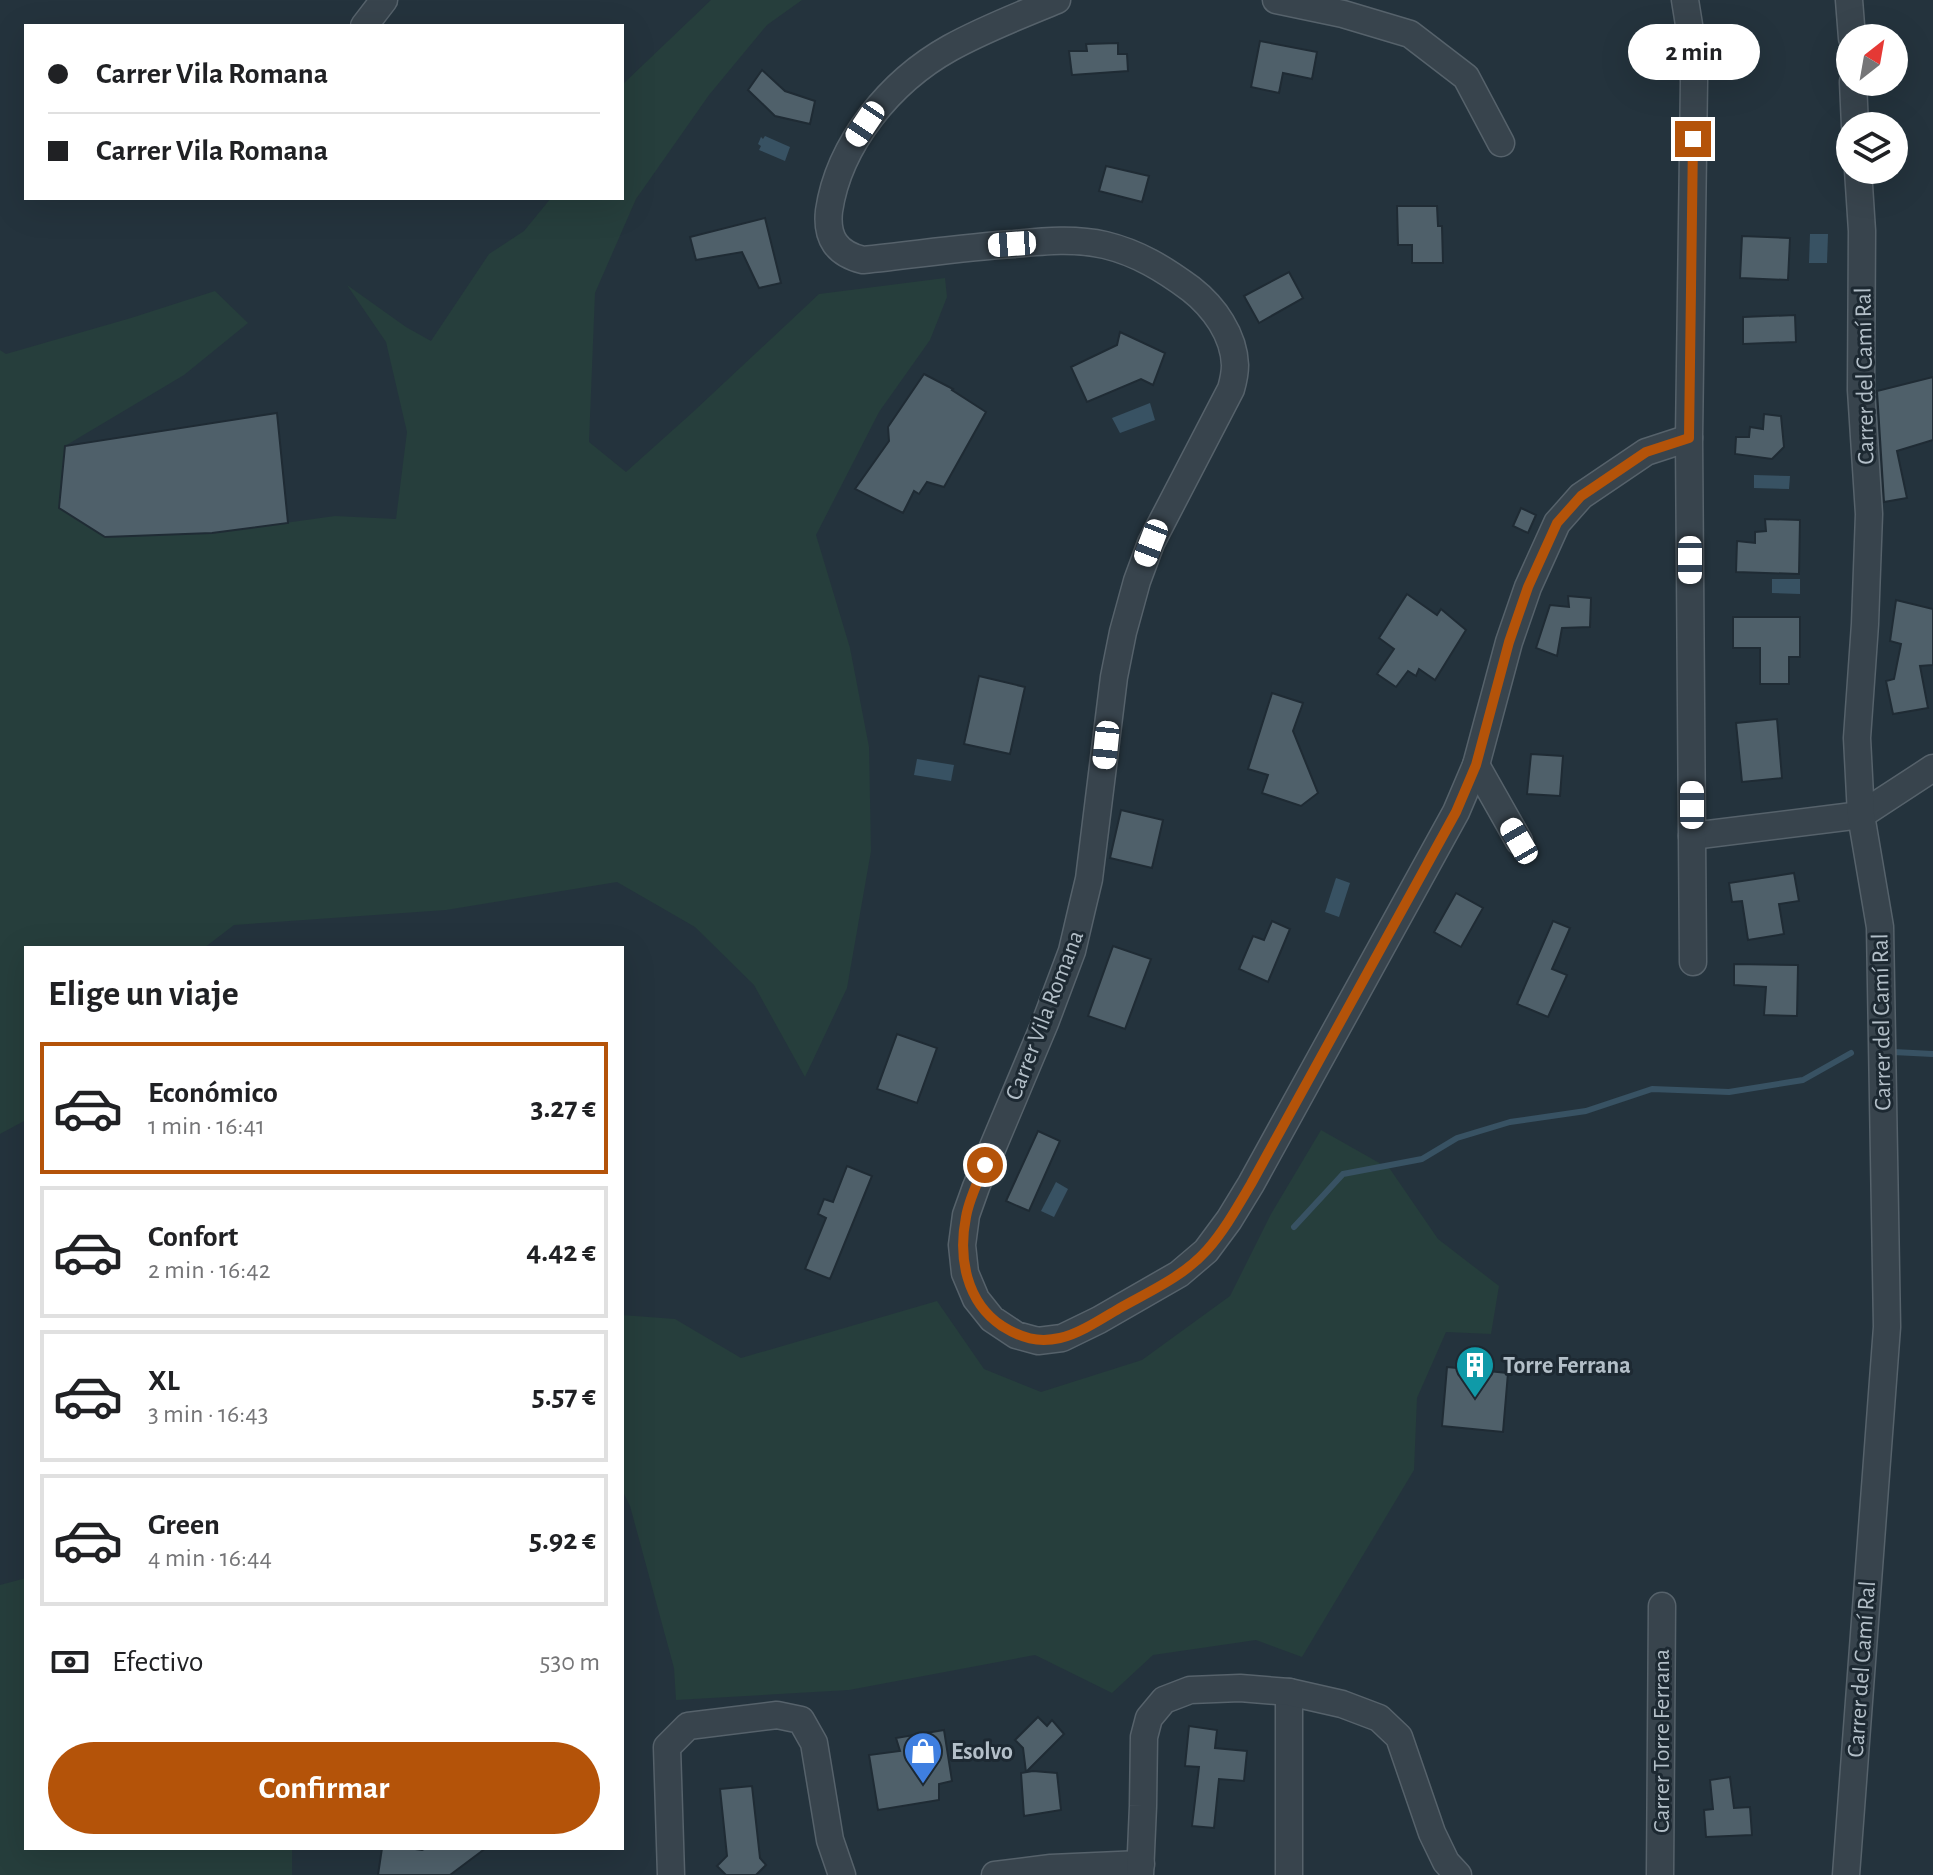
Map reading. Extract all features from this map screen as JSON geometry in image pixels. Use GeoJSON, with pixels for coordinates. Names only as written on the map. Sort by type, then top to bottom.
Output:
{"type":"FeatureCollection","features":[{"type":"Feature","properties":{"kind":"street"},"geometry":{"type":"LineString","coordinates":[[366,24],[384,0]]}},
{"type":"Feature","properties":{"kind":"street","name":"Carrer Vila Romana"},"geometry":{"type":"LineString","coordinates":[[1057,0],[950,48],[923,65],[875,109],[842,163],[832,191],[829,217],[837,248],[849,257],[863,260],[994,245],[1073,240],[1141,257],[1166,270],[1201,297],[1221,321],[1232,344],[1235,367],[1231,389],[1151,543],[1123,632],[1114,677],[1089,879],[1072,951],[966,1215],[962,1245],[965,1273],[976,1299],[992,1319],[1016,1335],[1038,1341],[1062,1338],[1179,1274],[1206,1251],[1251,1184],[1456,812],[1476,765],[1509,642],[1528,587],[1557,523],[1581,496],[1646,452],[1689,438]]}},
{"type":"Feature","properties":{"kind":"street"},"geometry":{"type":"LineString","coordinates":[[1276,0],[1343,14],[1410,34],[1466,77],[1501,143]]}},
{"type":"Feature","properties":{"kind":"street"},"geometry":{"type":"LineString","coordinates":[[1685,0],[1694,81],[1689,438],[1693,962]]}},
{"type":"Feature","properties":{"kind":"street"},"geometry":{"type":"LineString","coordinates":[[1849,0],[1851,24]]}},
{"type":"Feature","properties":{"kind":"street","name":"Carrer del Camí Ral"},"geometry":{"type":"LineString","coordinates":[[1846,1875],[1887,1327],[1880,927],[1861,815],[1857,738],[1869,514],[1861,390],[1862,231],[1859,184]]}},
{"type":"Feature","properties":{"kind":"street"},"geometry":{"type":"LineString","coordinates":[[1476,765],[1519,841]]}},
{"type":"Feature","properties":{"kind":"street"},"geometry":{"type":"LineString","coordinates":[[1692,836],[1861,815],[1933,768]]}},
{"type":"Feature","properties":{"kind":"street","name":"Carrer Torre Ferrana"},"geometry":{"type":"LineString","coordinates":[[1660,1875],[1662,1606]]}},
{"type":"Feature","properties":{"kind":"street"},"geometry":{"type":"LineString","coordinates":[[995,1875],[1051,1868],[1140,1870],[1144,1737],[1149,1718],[1164,1700],[1190,1690],[1240,1688],[1289,1692],[1342,1704],[1379,1718],[1399,1737],[1432,1833],[1446,1862],[1458,1875]]}},
{"type":"Feature","properties":{"kind":"street"},"geometry":{"type":"LineString","coordinates":[[1289,1692],[1289,1875]]}},
{"type":"Feature","properties":{"kind":"street"},"geometry":{"type":"LineString","coordinates":[[671,1875],[667,1747],[688,1726],[777,1715],[801,1720],[814,1743],[830,1840],[842,1875]]}},
{"type":"Feature","properties":{"kind":"green space"},"geometry":{"type":"Polygon","coordinates":[[[711,0],[802,0],[767,25],[709,95],[636,199],[595,293],[589,442],[626,472],[819,294],[945,278],[947,297],[930,340],[879,412],[816,535],[850,648],[869,747],[871,851],[847,988],[805,1077],[754,985],[695,927],[617,882],[446,910],[234,925],[207,946],[24,946],[24,1121],[0,1134],[0,350],[6,354],[215,291],[248,323],[184,375],[65,446],[60,508],[105,537],[212,533],[335,516],[396,519],[407,432],[386,342],[347,285],[431,341],[489,254],[524,231],[549,200],[624,200],[624,83],[711,0]]]}},
{"type":"Feature","properties":{"kind":"green space"},"geometry":{"type":"Polygon","coordinates":[[[1321,1130],[1390,1169],[1438,1239],[1499,1286],[1491,1334],[1446,1332],[1417,1398],[1414,1470],[1302,1657],[1256,1640],[1153,1655],[1112,1693],[1035,1655],[849,1690],[676,1700],[674,1668],[630,1506],[624,1494],[624,1315],[675,1319],[741,1358],[937,1301],[984,1369],[1041,1392],[1142,1360],[1230,1296],[1271,1214],[1321,1130]]]}},
{"type":"Feature","properties":{"kind":"green space"},"geometry":{"type":"Polygon","coordinates":[[[24,1579],[24,1850],[292,1850],[292,1875],[0,1875],[0,1585],[24,1579]]]}},
{"type":"Feature","properties":{"kind":"water"},"geometry":{"type":"Polygon","coordinates":[[[765,136],[790,147],[785,161],[759,150],[761,137],[763,139],[765,136]]]}},
{"type":"Feature","properties":{"kind":"water"},"geometry":{"type":"Polygon","coordinates":[[[1810,234],[1828,234],[1827,263],[1809,263],[1810,234]]]}},
{"type":"Feature","properties":{"kind":"water"},"geometry":{"type":"Polygon","coordinates":[[[1150,403],[1155,420],[1120,433],[1112,418],[1150,403]]]}},
{"type":"Feature","properties":{"kind":"water"},"geometry":{"type":"Polygon","coordinates":[[[1754,475],[1790,476],[1789,489],[1754,488],[1754,475]]]}},
{"type":"Feature","properties":{"kind":"water"},"geometry":{"type":"Polygon","coordinates":[[[1772,579],[1800,579],[1800,594],[1772,593],[1772,579]]]}},
{"type":"Feature","properties":{"kind":"water"},"geometry":{"type":"Polygon","coordinates":[[[917,759],[954,765],[951,781],[914,775],[917,759]]]}},
{"type":"Feature","properties":{"kind":"water"},"geometry":{"type":"Polygon","coordinates":[[[1336,878],[1350,883],[1339,917],[1325,912],[1336,878]]]}},
{"type":"Feature","properties":{"kind":"water"},"geometry":{"type":"Polygon","coordinates":[[[1056,1182],[1068,1189],[1054,1217],[1041,1211],[1056,1182]]]}},
{"type":"Feature","properties":{"kind":"building"},"geometry":{"type":"Polygon","coordinates":[[[1260,41],[1317,52],[1312,79],[1283,73],[1279,93],[1251,87],[1260,41]]]}},
{"type":"Feature","properties":{"kind":"building"},"geometry":{"type":"Polygon","coordinates":[[[1118,43],[1118,54],[1127,54],[1128,71],[1072,75],[1069,51],[1087,51],[1086,44],[1118,43]]]}},
{"type":"Feature","properties":{"kind":"building"},"geometry":{"type":"Polygon","coordinates":[[[762,70],[785,91],[815,101],[810,124],[775,116],[748,90],[762,70]]]}},
{"type":"Feature","properties":{"kind":"building"},"geometry":{"type":"Polygon","coordinates":[[[1106,166],[1149,176],[1142,202],[1099,191],[1106,166]]]}},
{"type":"Feature","properties":{"kind":"building"},"geometry":{"type":"Polygon","coordinates":[[[1397,206],[1437,206],[1438,226],[1442,226],[1443,263],[1412,263],[1412,245],[1398,245],[1397,206]]]}},
{"type":"Feature","properties":{"kind":"building"},"geometry":{"type":"Polygon","coordinates":[[[765,218],[781,283],[759,288],[742,252],[696,260],[690,237],[765,218]]]}},
{"type":"Feature","properties":{"kind":"building"},"geometry":{"type":"Polygon","coordinates":[[[1742,236],[1790,238],[1788,280],[1740,278],[1742,236]]]}},
{"type":"Feature","properties":{"kind":"building"},"geometry":{"type":"Polygon","coordinates":[[[1289,272],[1303,298],[1259,323],[1244,296],[1289,272]]]}},
{"type":"Feature","properties":{"kind":"building"},"geometry":{"type":"Polygon","coordinates":[[[1795,315],[1796,342],[1743,344],[1743,317],[1795,315]]]}},
{"type":"Feature","properties":{"kind":"building"},"geometry":{"type":"Polygon","coordinates":[[[1120,332],[1165,353],[1153,385],[1141,379],[1087,402],[1071,367],[1117,345],[1120,332]]]}},
{"type":"Feature","properties":{"kind":"building"},"geometry":{"type":"Polygon","coordinates":[[[924,374],[986,412],[944,487],[927,482],[919,494],[914,491],[903,513],[855,489],[889,441],[888,427],[924,374]]]}},
{"type":"Feature","properties":{"kind":"building"},"geometry":{"type":"Polygon","coordinates":[[[1933,377],[1933,440],[1897,451],[1907,498],[1884,502],[1877,391],[1933,377]]]}},
{"type":"Feature","properties":{"kind":"building"},"geometry":{"type":"Polygon","coordinates":[[[277,413],[288,523],[212,533],[105,537],[59,508],[65,446],[277,413]]]}},
{"type":"Feature","properties":{"kind":"building"},"geometry":{"type":"Polygon","coordinates":[[[1764,414],[1781,416],[1784,447],[1772,459],[1735,454],[1736,437],[1749,437],[1750,427],[1763,429],[1764,414]]]}},
{"type":"Feature","properties":{"kind":"building"},"geometry":{"type":"Polygon","coordinates":[[[1521,508],[1536,515],[1528,533],[1513,526],[1521,508]]]}},
{"type":"Feature","properties":{"kind":"building"},"geometry":{"type":"Polygon","coordinates":[[[1765,519],[1800,520],[1799,574],[1736,572],[1737,541],[1755,543],[1755,532],[1766,531],[1765,519]]]}},
{"type":"Feature","properties":{"kind":"building"},"geometry":{"type":"Polygon","coordinates":[[[1407,594],[1437,615],[1441,609],[1466,630],[1435,680],[1419,669],[1416,676],[1408,671],[1396,687],[1377,674],[1394,649],[1379,638],[1407,594]]]}},
{"type":"Feature","properties":{"kind":"building"},"geometry":{"type":"Polygon","coordinates":[[[1568,596],[1591,598],[1590,627],[1562,628],[1557,656],[1536,648],[1550,605],[1569,607],[1568,596]]]}},
{"type":"Feature","properties":{"kind":"building"},"geometry":{"type":"Polygon","coordinates":[[[1896,600],[1933,609],[1933,665],[1920,666],[1928,708],[1893,714],[1886,681],[1894,679],[1901,644],[1890,641],[1896,600]]]}},
{"type":"Feature","properties":{"kind":"building"},"geometry":{"type":"Polygon","coordinates":[[[1733,617],[1800,617],[1800,657],[1789,657],[1789,684],[1760,684],[1760,648],[1733,648],[1733,617]]]}},
{"type":"Feature","properties":{"kind":"building"},"geometry":{"type":"Polygon","coordinates":[[[979,676],[1025,687],[1010,754],[964,744],[979,676]]]}},
{"type":"Feature","properties":{"kind":"building"},"geometry":{"type":"Polygon","coordinates":[[[1272,693],[1303,703],[1293,731],[1318,793],[1301,806],[1262,793],[1268,775],[1248,769],[1272,693]]]}},
{"type":"Feature","properties":{"kind":"building"},"geometry":{"type":"Polygon","coordinates":[[[1777,719],[1782,778],[1742,782],[1736,723],[1777,719]]]}},
{"type":"Feature","properties":{"kind":"building"},"geometry":{"type":"Polygon","coordinates":[[[1531,754],[1563,756],[1560,796],[1527,794],[1531,754]]]}},
{"type":"Feature","properties":{"kind":"building"},"geometry":{"type":"Polygon","coordinates":[[[1121,810],[1163,820],[1152,868],[1110,858],[1121,810]]]}},
{"type":"Feature","properties":{"kind":"building"},"geometry":{"type":"Polygon","coordinates":[[[1794,873],[1799,901],[1779,904],[1784,934],[1748,940],[1742,901],[1732,902],[1729,883],[1794,873]]]}},
{"type":"Feature","properties":{"kind":"building"},"geometry":{"type":"Polygon","coordinates":[[[1456,893],[1483,908],[1461,947],[1434,932],[1456,893]]]}},
{"type":"Feature","properties":{"kind":"building"},"geometry":{"type":"Polygon","coordinates":[[[1272,921],[1290,929],[1268,982],[1239,969],[1253,936],[1264,940],[1272,921]]]}},
{"type":"Feature","properties":{"kind":"building"},"geometry":{"type":"Polygon","coordinates":[[[1553,921],[1570,928],[1552,969],[1567,975],[1548,1017],[1517,1004],[1553,921]]]}},
{"type":"Feature","properties":{"kind":"building"},"geometry":{"type":"Polygon","coordinates":[[[1113,946],[1151,959],[1125,1029],[1088,1016],[1113,946]]]}},
{"type":"Feature","properties":{"kind":"building"},"geometry":{"type":"Polygon","coordinates":[[[1734,964],[1798,965],[1797,1016],[1764,1015],[1766,987],[1734,985],[1734,964]]]}},
{"type":"Feature","properties":{"kind":"building"},"geometry":{"type":"Polygon","coordinates":[[[897,1034],[937,1048],[917,1103],[877,1089],[897,1034]]]}},
{"type":"Feature","properties":{"kind":"building"},"geometry":{"type":"Polygon","coordinates":[[[1038,1131],[1060,1141],[1029,1211],[1006,1201],[1038,1131]]]}},
{"type":"Feature","properties":{"kind":"building"},"geometry":{"type":"Polygon","coordinates":[[[847,1166],[872,1176],[830,1279],[805,1269],[826,1218],[818,1214],[824,1199],[833,1202],[847,1166]]]}},
{"type":"Feature","properties":{"kind":"building","name":"Torre Ferrana"},"geometry":{"type":"Polygon","coordinates":[[[1447,1367],[1508,1373],[1503,1432],[1442,1426],[1447,1367]]]}},
{"type":"Feature","properties":{"kind":"building"},"geometry":{"type":"Polygon","coordinates":[[[1038,1717],[1047,1726],[1052,1720],[1064,1734],[1026,1772],[1023,1748],[1015,1740],[1038,1717]]]}},
{"type":"Feature","properties":{"kind":"building"},"geometry":{"type":"Polygon","coordinates":[[[1189,1726],[1217,1730],[1215,1748],[1247,1751],[1244,1781],[1219,1779],[1214,1828],[1192,1826],[1199,1767],[1185,1766],[1189,1726]]]}},
{"type":"Feature","properties":{"kind":"building"},"geometry":{"type":"Polygon","coordinates":[[[944,1730],[952,1781],[939,1784],[939,1800],[878,1810],[869,1755],[900,1751],[896,1738],[944,1730]]]}},
{"type":"Feature","properties":{"kind":"building"},"geometry":{"type":"Polygon","coordinates":[[[1021,1773],[1057,1773],[1061,1810],[1024,1816],[1021,1773]]]}},
{"type":"Feature","properties":{"kind":"building"},"geometry":{"type":"Polygon","coordinates":[[[1730,1777],[1734,1808],[1750,1807],[1752,1835],[1706,1837],[1704,1810],[1713,1809],[1710,1780],[1730,1777]]]}},
{"type":"Feature","properties":{"kind":"building"},"geometry":{"type":"Polygon","coordinates":[[[752,1786],[760,1858],[766,1865],[756,1875],[726,1875],[717,1866],[727,1856],[720,1789],[752,1786]]]}},
{"type":"Feature","properties":{"kind":"building"},"geometry":{"type":"Polygon","coordinates":[[[382,1850],[483,1850],[450,1875],[378,1875],[382,1850]]]}},
{"type":"Feature","properties":{"kind":"waterway"},"geometry":{"type":"LineString","coordinates":[[1893,1052],[1933,1054]]}},
{"type":"Feature","properties":{"kind":"waterway"},"geometry":{"type":"LineString","coordinates":[[1294,1227],[1343,1174],[1422,1159],[1457,1138],[1510,1122],[1586,1111],[1652,1089],[1729,1092],[1803,1080],[1851,1053]]}},
{"type":"Feature","properties":{"kind":"place","name":"Torre Ferrana"},"geometry":{"type":"Point","coordinates":[1475,1399]}},
{"type":"Feature","properties":{"kind":"place","name":"Esolvo"},"geometry":{"type":"Point","coordinates":[923,1785]}},
{"type":"Feature","properties":{"kind":"route"},"geometry":{"type":"LineString","coordinates":[[985,1165],[966,1215],[962,1245],[965,1273],[976,1299],[992,1319],[1016,1335],[1038,1341],[1062,1338],[1179,1274],[1206,1251],[1229,1220],[1456,812],[1476,765],[1509,642],[1528,587],[1557,523],[1581,496],[1646,452],[1689,438],[1693,139]]}}]}
